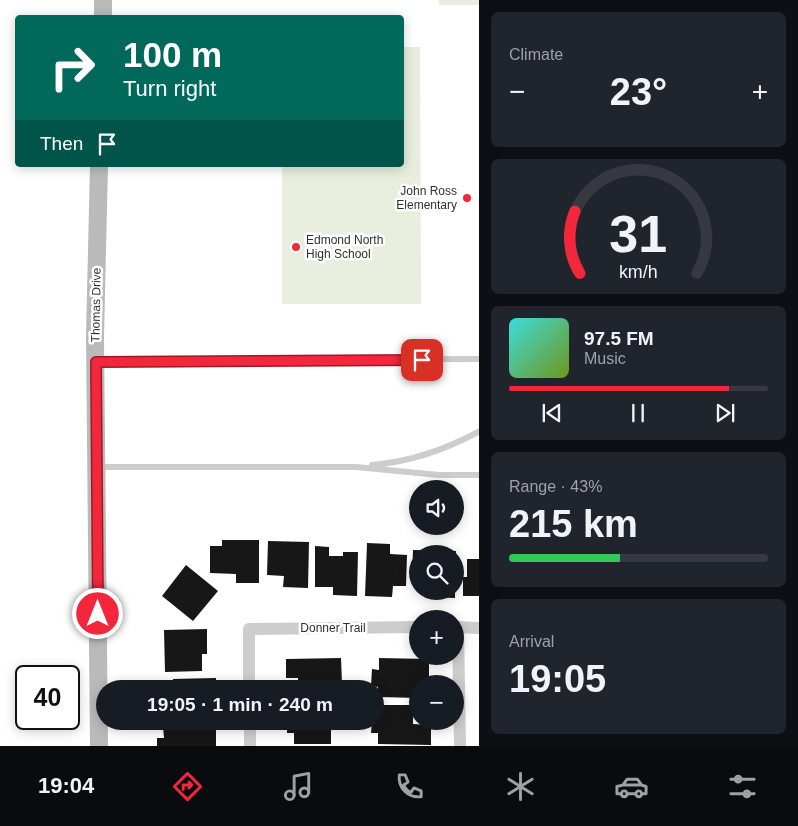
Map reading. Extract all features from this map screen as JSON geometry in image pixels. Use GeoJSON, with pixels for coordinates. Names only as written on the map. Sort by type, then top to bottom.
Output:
{"type":"FeatureCollection","features":[{"type":"Feature","properties":{"kind":"street"},"geometry":{"type":"LineString","coordinates":[[103,0],[103,15]]}},
{"type":"Feature","properties":{"kind":"street","name":"Thomas Drive"},"geometry":{"type":"LineString","coordinates":[[99,167],[96,467],[99,746]]}},
{"type":"Feature","properties":{"kind":"street","name":"Donner Trail"},"geometry":{"type":"LineString","coordinates":[[249,680],[249,629],[409,627]]}},
{"type":"Feature","properties":{"kind":"street"},"geometry":{"type":"LineString","coordinates":[[464,627],[479,628]]}},
{"type":"Feature","properties":{"kind":"street"},"geometry":{"type":"LineString","coordinates":[[458,665],[460,746]]}},
{"type":"Feature","properties":{"kind":"street"},"geometry":{"type":"LineString","coordinates":[[250,730],[250,746]]}},
{"type":"Feature","properties":{"kind":"lane"},"geometry":{"type":"LineString","coordinates":[[96,362],[479,359]]}},
{"type":"Feature","properties":{"kind":"lane"},"geometry":{"type":"LineString","coordinates":[[96,467],[356,467],[388,464],[410,459],[462,441],[479,431]]}},
{"type":"Feature","properties":{"kind":"lane"},"geometry":{"type":"LineString","coordinates":[[356,467],[439,475],[479,475]]}},
{"type":"Feature","properties":{"kind":"green space"},"geometry":{"type":"Polygon","coordinates":[[[439,0],[479,0],[479,5],[439,5],[439,0]]]}},
{"type":"Feature","properties":{"kind":"green space"},"geometry":{"type":"Polygon","coordinates":[[[404,47],[420,47],[421,304],[282,304],[282,167],[404,167],[404,47]]]}},
{"type":"Feature","properties":{"kind":"building"},"geometry":{"type":"Polygon","coordinates":[[[222,540],[259,540],[259,583],[236,583],[236,574],[210,573],[210,546],[222,546],[222,540]]]}},
{"type":"Feature","properties":{"kind":"building"},"geometry":{"type":"Polygon","coordinates":[[[268,541],[309,542],[308,588],[283,587],[284,576],[267,575],[268,541]]]}},
{"type":"Feature","properties":{"kind":"building"},"geometry":{"type":"Polygon","coordinates":[[[367,543],[390,544],[390,554],[407,555],[406,586],[393,586],[392,597],[365,596],[367,543]]]}},
{"type":"Feature","properties":{"kind":"building"},"geometry":{"type":"Polygon","coordinates":[[[315,546],[329,547],[329,556],[343,556],[343,552],[358,552],[357,596],[333,595],[333,587],[315,587],[315,546]]]}},
{"type":"Feature","properties":{"kind":"building"},"geometry":{"type":"Polygon","coordinates":[[[467,559],[479,559],[479,596],[464,596],[464,577],[467,577],[467,559]]]}},
{"type":"Feature","properties":{"kind":"building"},"geometry":{"type":"Polygon","coordinates":[[[186,565],[218,591],[193,621],[162,596],[186,565]]]}},
{"type":"Feature","properties":{"kind":"building"},"geometry":{"type":"Polygon","coordinates":[[[207,629],[207,654],[202,654],[202,671],[165,672],[164,630],[207,629]]]}},
{"type":"Feature","properties":{"kind":"building"},"geometry":{"type":"Polygon","coordinates":[[[341,658],[342,680],[298,680],[298,678],[286,678],[286,659],[341,658]]]}},
{"type":"Feature","properties":{"kind":"building"},"geometry":{"type":"Polygon","coordinates":[[[379,658],[409,659],[409,665],[429,665],[429,675],[409,675],[409,698],[384,697],[384,680],[371,680],[372,669],[379,670],[379,658]]]}},
{"type":"Feature","properties":{"kind":"building"},"geometry":{"type":"Polygon","coordinates":[[[216,678],[216,680],[173,680],[216,678]]]}},
{"type":"Feature","properties":{"kind":"building"},"geometry":{"type":"Polygon","coordinates":[[[384,705],[409,705],[409,730],[431,730],[431,745],[378,744],[378,733],[371,733],[371,730],[384,730],[384,705]]]}},
{"type":"Feature","properties":{"kind":"building"},"geometry":{"type":"Polygon","coordinates":[[[163,730],[216,730],[216,746],[157,746],[157,738],[164,738],[163,730]]]}},
{"type":"Feature","properties":{"kind":"building"},"geometry":{"type":"Polygon","coordinates":[[[287,730],[331,730],[331,744],[294,744],[294,733],[287,733],[287,730]]]}},
{"type":"Feature","properties":{"kind":"place","name":"John Ross Elementary"},"geometry":{"type":"Point","coordinates":[467,198]}},
{"type":"Feature","properties":{"kind":"place","name":"Edmond North High School"},"geometry":{"type":"Point","coordinates":[296,247]}},
{"type":"Feature","properties":{"kind":"route"},"geometry":{"type":"LineString","coordinates":[[98,614],[96,362],[422,360]]}}]}
